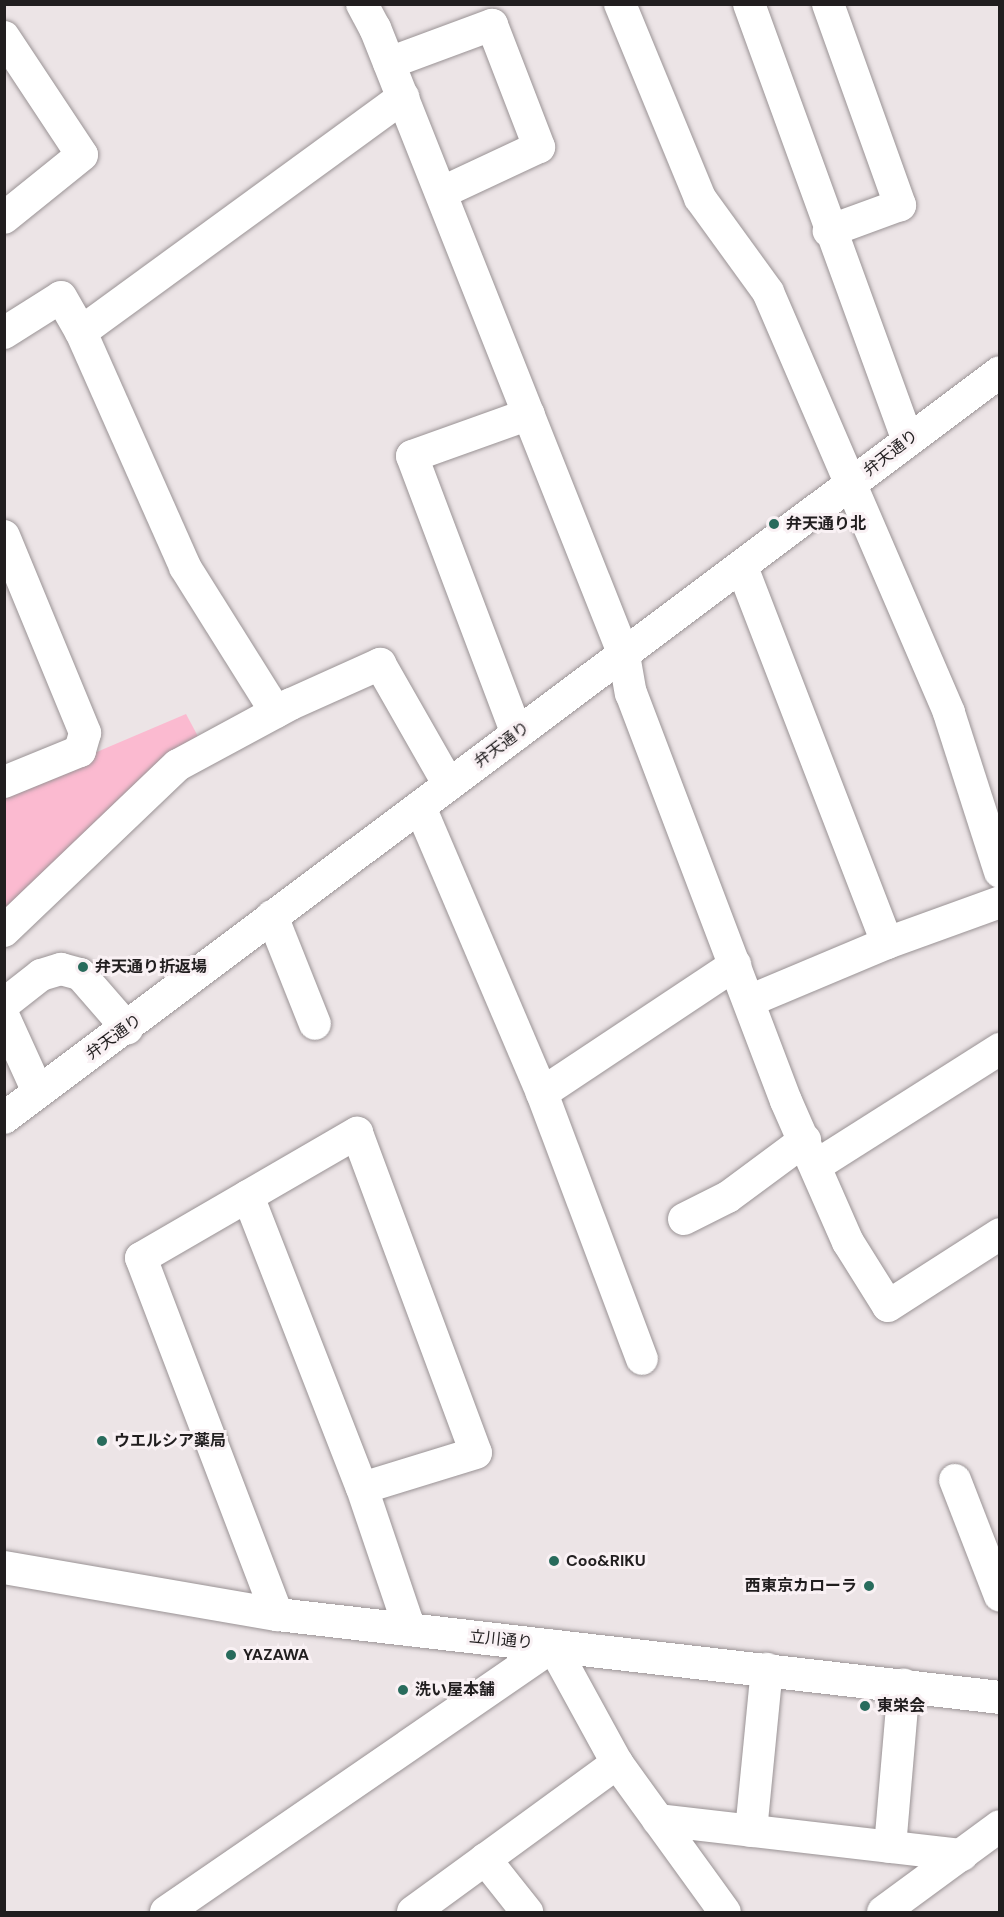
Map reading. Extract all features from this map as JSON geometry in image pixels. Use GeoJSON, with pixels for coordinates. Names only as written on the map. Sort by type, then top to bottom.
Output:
{"type":"FeatureCollection","features":[{"type":"Feature","properties":{"kind":"main road","name":"立川通り"},"geometry":{"type":"LineString","coordinates":[[4,1567],[277,1614],[999,1697]]}},
{"type":"Feature","properties":{"kind":"street"},"geometry":{"type":"LineString","coordinates":[[362,4],[403,97],[624,655],[631,693],[749,1001],[848,1242],[888,1306],[999,1234]]}},
{"type":"Feature","properties":{"kind":"street"},"geometry":{"type":"LineString","coordinates":[[620,4],[700,198],[768,291],[949,713],[999,872]]}},
{"type":"Feature","properties":{"kind":"street"},"geometry":{"type":"LineString","coordinates":[[749,4],[829,231],[907,439]]}},
{"type":"Feature","properties":{"kind":"street"},"geometry":{"type":"LineString","coordinates":[[828,4],[900,205],[829,231]]}},
{"type":"Feature","properties":{"kind":"street"},"geometry":{"type":"LineString","coordinates":[[389,63],[492,25],[539,147],[441,193]]}},
{"type":"Feature","properties":{"kind":"street"},"geometry":{"type":"LineString","coordinates":[[4,37],[82,155],[4,218]]}},
{"type":"Feature","properties":{"kind":"street"},"geometry":{"type":"LineString","coordinates":[[81,332],[403,97]]}},
{"type":"Feature","properties":{"kind":"street"},"geometry":{"type":"LineString","coordinates":[[4,333],[61,297],[81,332],[184,567],[276,712]]}},
{"type":"Feature","properties":{"kind":"street","name":"弁天通り"},"geometry":{"type":"LineString","coordinates":[[4,1118],[127,1028],[272,915],[742,567],[852,484],[907,439],[999,372]]}},
{"type":"Feature","properties":{"kind":"street"},"geometry":{"type":"LineString","coordinates":[[517,734],[412,456],[529,414]]}},
{"type":"Feature","properties":{"kind":"street"},"geometry":{"type":"LineString","coordinates":[[4,536],[85,733],[80,751],[4,782]]}},
{"type":"Feature","properties":{"kind":"street"},"geometry":{"type":"LineString","coordinates":[[742,567],[887,943]]}},
{"type":"Feature","properties":{"kind":"street"},"geometry":{"type":"LineString","coordinates":[[4,931],[178,765],[276,712],[380,664],[449,785]]}},
{"type":"Feature","properties":{"kind":"street"},"geometry":{"type":"LineString","coordinates":[[420,807],[542,1093],[642,1359]]}},
{"type":"Feature","properties":{"kind":"street"},"geometry":{"type":"LineString","coordinates":[[749,1001],[887,943],[999,902]]}},
{"type":"Feature","properties":{"kind":"street"},"geometry":{"type":"LineString","coordinates":[[272,915],[315,1024]]}},
{"type":"Feature","properties":{"kind":"street"},"geometry":{"type":"LineString","coordinates":[[542,1093],[735,965]]}},
{"type":"Feature","properties":{"kind":"street"},"geometry":{"type":"LineString","coordinates":[[4,1004],[41,975],[61,969],[80,974],[127,1028]]}},
{"type":"Feature","properties":{"kind":"street"},"geometry":{"type":"LineString","coordinates":[[4,1017],[38,1092]]}},
{"type":"Feature","properties":{"kind":"street"},"geometry":{"type":"LineString","coordinates":[[684,1219],[811,1153],[999,1049]]}},
{"type":"Feature","properties":{"kind":"street"},"geometry":{"type":"LineString","coordinates":[[277,1614],[141,1258],[357,1133],[476,1454],[362,1488]]}},
{"type":"Feature","properties":{"kind":"street"},"geometry":{"type":"LineString","coordinates":[[248,1196],[362,1488],[410,1630]]}},
{"type":"Feature","properties":{"kind":"street"},"geometry":{"type":"LineString","coordinates":[[955,1480],[999,1596]]}},
{"type":"Feature","properties":{"kind":"street"},"geometry":{"type":"LineString","coordinates":[[166,1912],[553,1646],[617,1763],[725,1912]]}},
{"type":"Feature","properties":{"kind":"street"},"geometry":{"type":"LineString","coordinates":[[751,1831],[767,1669]]}},
{"type":"Feature","properties":{"kind":"street"},"geometry":{"type":"LineString","coordinates":[[890,1847],[904,1685]]}},
{"type":"Feature","properties":{"kind":"street"},"geometry":{"type":"LineString","coordinates":[[413,1912],[617,1763]]}},
{"type":"Feature","properties":{"kind":"street"},"geometry":{"type":"LineString","coordinates":[[658,1820],[962,1855]]}},
{"type":"Feature","properties":{"kind":"street"},"geometry":{"type":"LineString","coordinates":[[883,1912],[999,1826]]}},
{"type":"Feature","properties":{"kind":"street"},"geometry":{"type":"LineString","coordinates":[[485,1858],[527,1912]]}},
{"type":"Feature","properties":{"kind":"shaded area"},"geometry":{"type":"Polygon","coordinates":[[[186,714],[201,742],[5,911],[5,791],[186,714]]]}},
{"type":"Feature","properties":{"kind":"place","name":"弁天通り北"},"geometry":{"type":"Point","coordinates":[774,524]}},
{"type":"Feature","properties":{"kind":"place","name":"弁天通り折返場"},"geometry":{"type":"Point","coordinates":[83,967]}},
{"type":"Feature","properties":{"kind":"place","name":"ウエルシア薬局"},"geometry":{"type":"Point","coordinates":[102,1441]}},
{"type":"Feature","properties":{"kind":"place","name":"Coo&RIKU"},"geometry":{"type":"Point","coordinates":[554,1561]}},
{"type":"Feature","properties":{"kind":"place","name":"西東京カローラ"},"geometry":{"type":"Point","coordinates":[869,1586]}},
{"type":"Feature","properties":{"kind":"place","name":"YAZAWA"},"geometry":{"type":"Point","coordinates":[231,1655]}},
{"type":"Feature","properties":{"kind":"place","name":"洗い屋本舗"},"geometry":{"type":"Point","coordinates":[403,1690]}},
{"type":"Feature","properties":{"kind":"place","name":"東栄会"},"geometry":{"type":"Point","coordinates":[865,1706]}}]}
